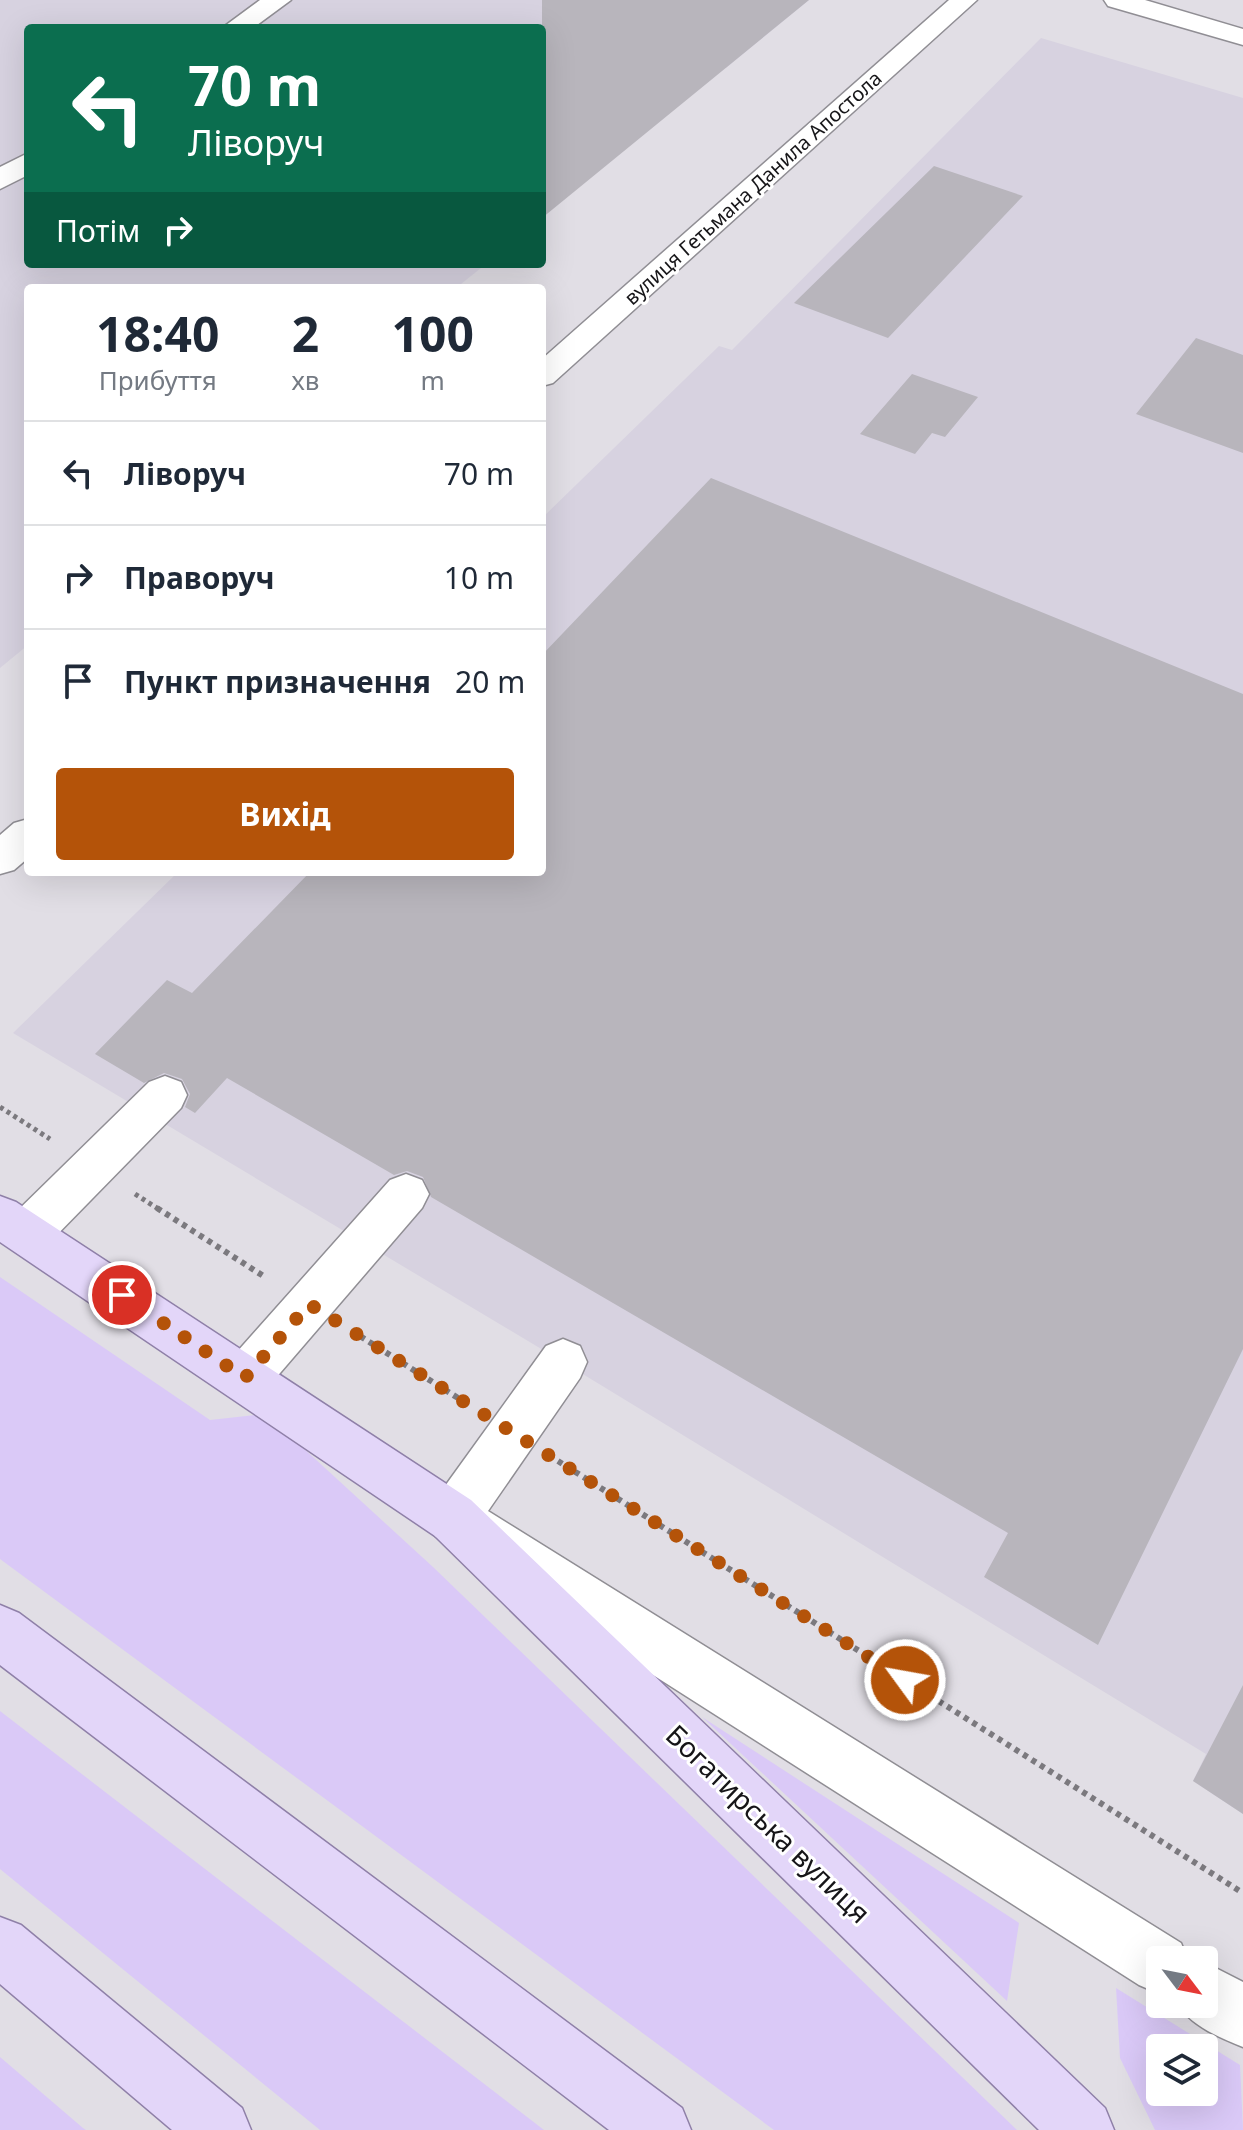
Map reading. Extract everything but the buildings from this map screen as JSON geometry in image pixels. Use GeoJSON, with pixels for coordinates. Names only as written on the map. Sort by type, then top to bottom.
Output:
{"type":"FeatureCollection","features":[{"type":"Feature","properties":{"kind":"main road","name":"Богатирська вулиця"},"geometry":{"type":"LineString","coordinates":[[14,1224],[453,1518],[1083,2130]]}},
{"type":"Feature","properties":{"kind":"main road"},"geometry":{"type":"LineString","coordinates":[[0,1632],[660,2130]]}},
{"type":"Feature","properties":{"kind":"main road"},"geometry":{"type":"LineString","coordinates":[[0,1946],[220,2130]]}},
{"type":"Feature","properties":{"kind":"street"},"geometry":{"type":"LineString","coordinates":[[241,24],[278,0]]}},
{"type":"Feature","properties":{"kind":"street","name":"вулиця Гетьмана Данила Апостола"},"geometry":{"type":"LineString","coordinates":[[546,372],[964,0]]}},
{"type":"Feature","properties":{"kind":"street"},"geometry":{"type":"LineString","coordinates":[[1117,0],[1243,37]]}},
{"type":"Feature","properties":{"kind":"street"},"geometry":{"type":"LineString","coordinates":[[0,180],[24,165]]}},
{"type":"Feature","properties":{"kind":"street"},"geometry":{"type":"LineString","coordinates":[[0,859],[24,838]]}},
{"type":"Feature","properties":{"kind":"street"},"geometry":{"type":"LineString","coordinates":[[14,1224],[94,1168],[165,1095]]}},
{"type":"Feature","properties":{"kind":"street"},"geometry":{"type":"LineString","coordinates":[[245,1378],[406,1194]]}},
{"type":"Feature","properties":{"kind":"street"},"geometry":{"type":"LineString","coordinates":[[453,1518],[563,1362]]}},
{"type":"Feature","properties":{"kind":"street","name":"Богатирська вулиця"},"geometry":{"type":"LineString","coordinates":[[453,1518],[1146,1955]]}},
{"type":"Feature","properties":{"kind":"street"},"geometry":{"type":"LineString","coordinates":[[1218,2001],[1243,2017]]}},
{"type":"Feature","properties":{"kind":"path"},"geometry":{"type":"LineString","coordinates":[[0,1107],[1243,1893]]}},
{"type":"Feature","properties":{"kind":"shaded area"},"geometry":{"type":"Polygon","coordinates":[[[0,0],[809,0],[726,68],[546,29],[546,24],[24,24],[24,268],[481,268],[461,284],[24,284],[24,648],[0,668],[0,0]]]}},
{"type":"Feature","properties":{"kind":"shaded area"},"geometry":{"type":"Polygon","coordinates":[[[1041,38],[1243,98],[1243,1814],[1193,1781],[1206,1754],[563,1362],[13,1033],[174,876],[546,876],[546,514],[719,346],[732,350],[1041,38]]]}},
{"type":"Feature","properties":{"kind":"shaded area"},"geometry":{"type":"Polygon","coordinates":[[[0,1277],[210,1420],[255,1415],[277,1424],[433,1567],[1017,2130],[774,2130],[0,1559],[0,1277]]]}},
{"type":"Feature","properties":{"kind":"shaded area"},"geometry":{"type":"Polygon","coordinates":[[[0,1711],[544,2130],[320,2130],[0,1869],[0,1711]]]}},
{"type":"Feature","properties":{"kind":"shaded area"},"geometry":{"type":"Polygon","coordinates":[[[702,1717],[1019,1923],[1007,2001],[702,1717]]]}},
{"type":"Feature","properties":{"kind":"shaded area"},"geometry":{"type":"Polygon","coordinates":[[[1116,1988],[1146,2007],[1146,2018],[1164,2018],[1190,2034],[1146,2034],[1146,2106],[1218,2106],[1218,2051],[1240,2065],[1243,2130],[1155,2130],[1120,2058],[1116,1988]]]}},
{"type":"Feature","properties":{"kind":"shaded area"},"geometry":{"type":"Polygon","coordinates":[[[0,2057],[83,2128],[86,2130],[0,2130],[0,2057]]]}},
{"type":"Feature","properties":{"kind":"route"},"geometry":{"type":"LineString","coordinates":[[122,1295],[245,1378],[309,1304],[905,1680]]}}]}
